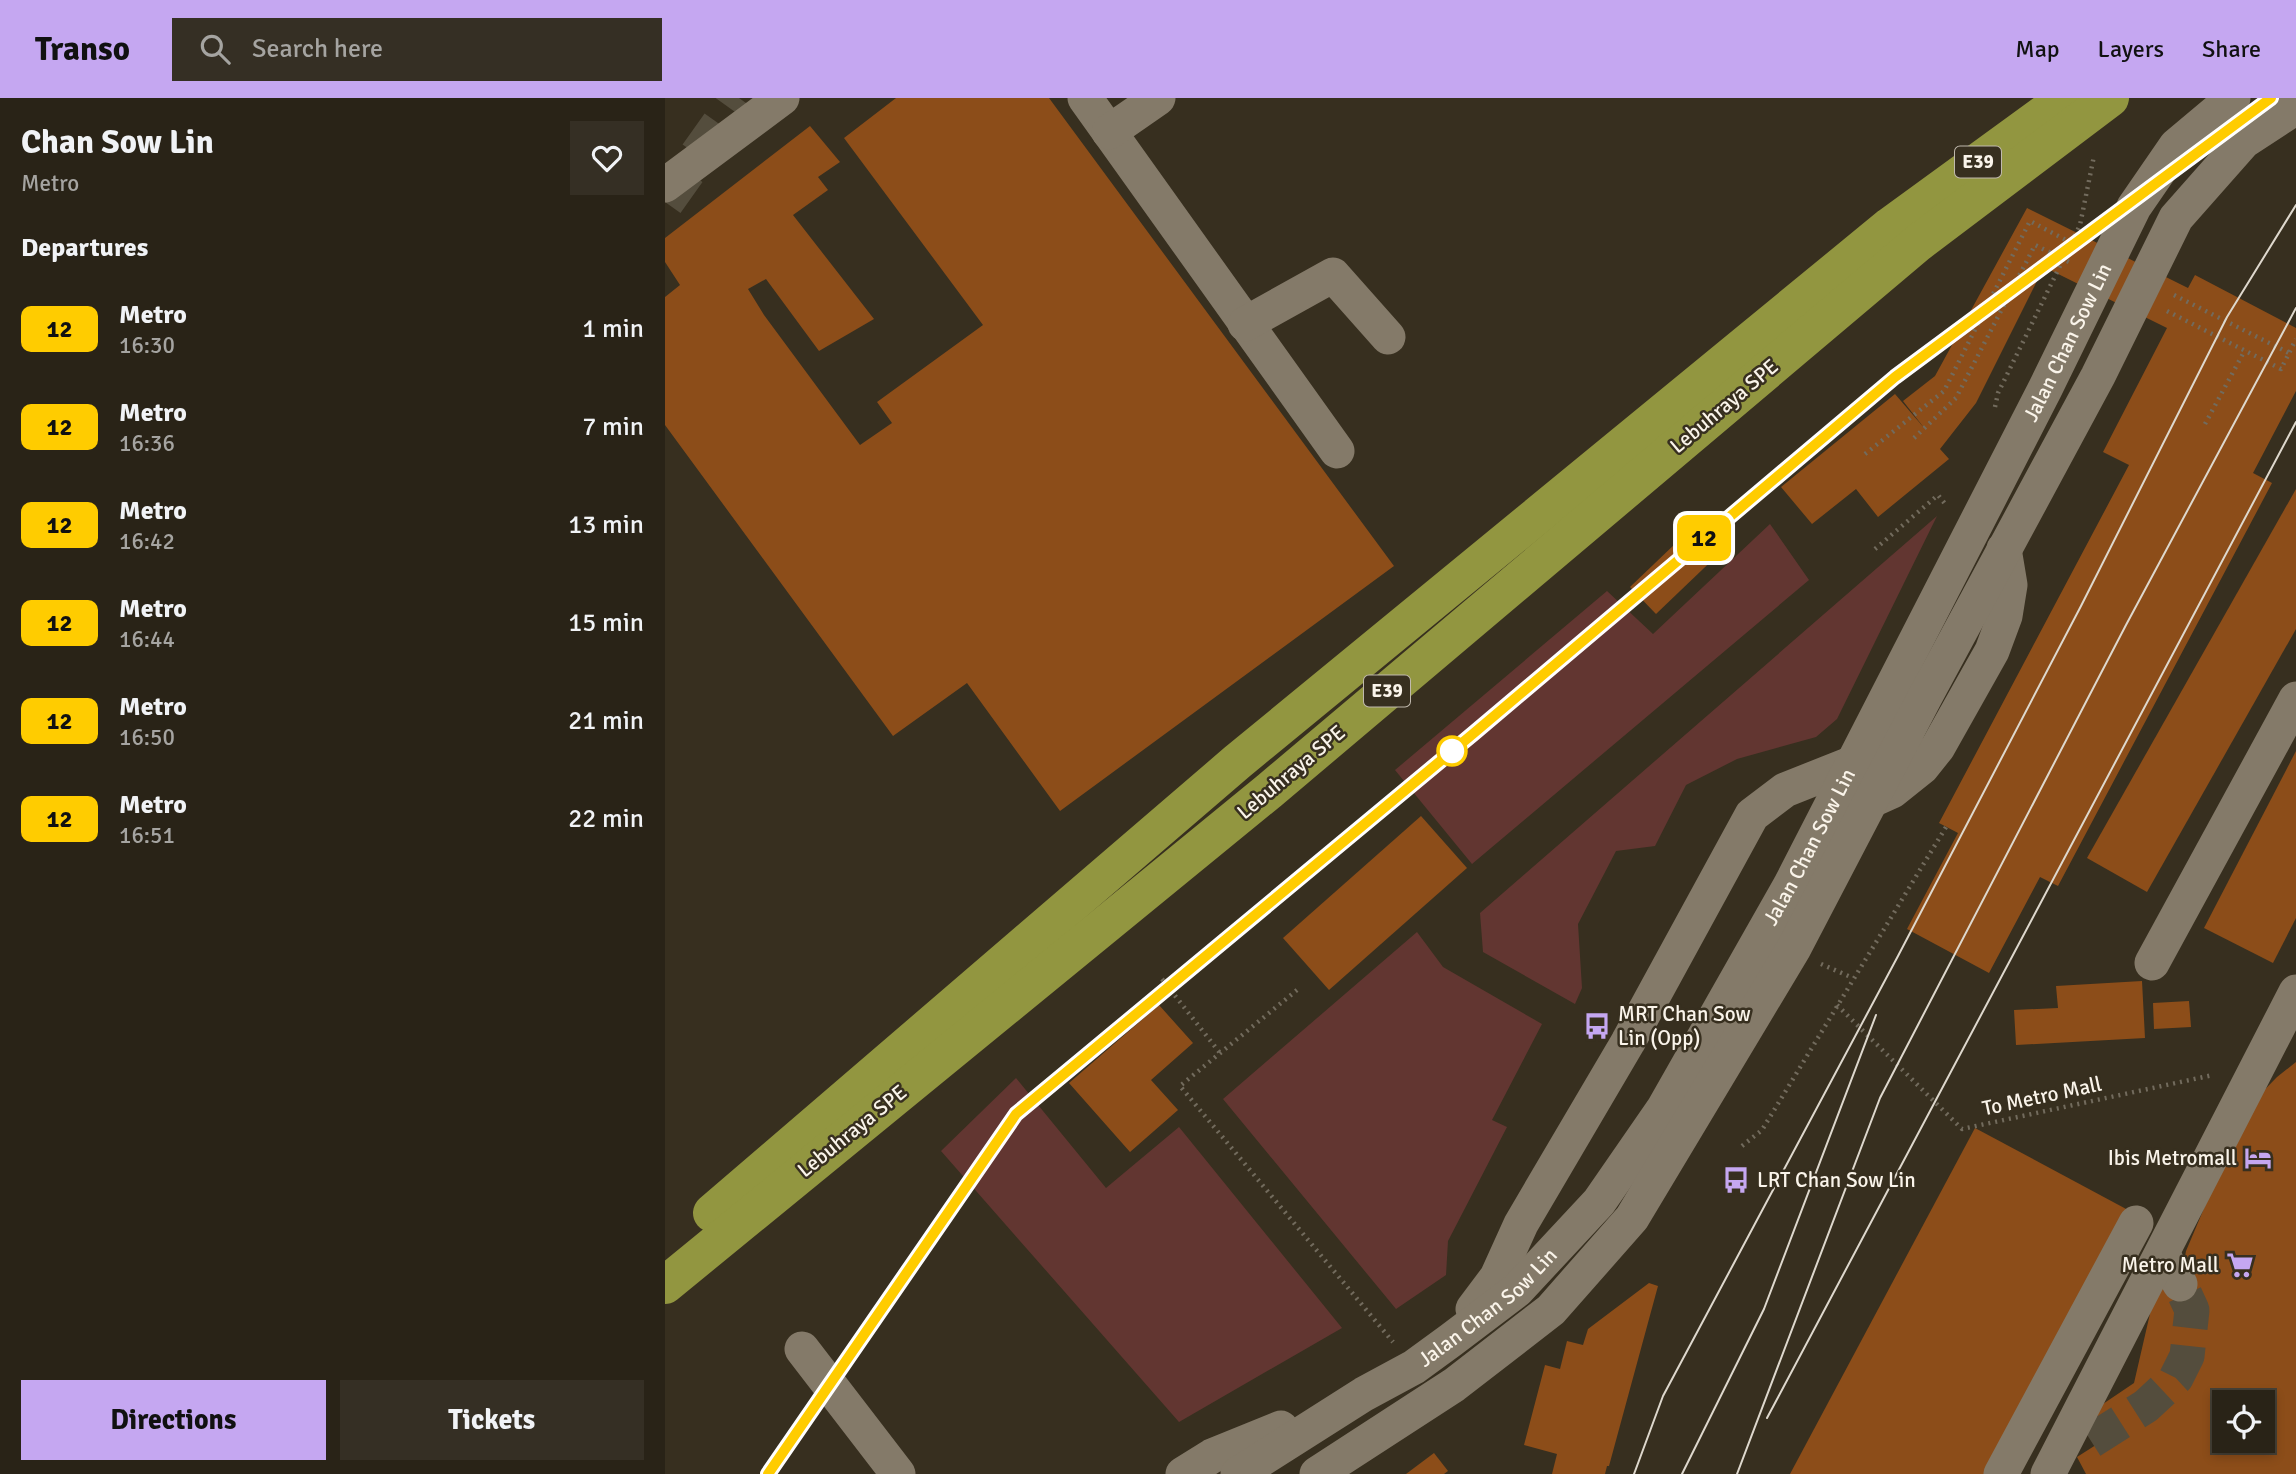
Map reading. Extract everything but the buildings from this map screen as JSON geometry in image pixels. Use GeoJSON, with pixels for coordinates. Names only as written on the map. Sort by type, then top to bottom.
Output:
{"type":"FeatureCollection","features":[{"type":"Feature","properties":{"kind":"highway","name":"Lebuhraya SPE"},"geometry":{"type":"LineString","coordinates":[[665,1253],[1246,755],[1890,226],[2066,98]]}},
{"type":"Feature","properties":{"kind":"highway","name":"Lebuhraya SPE"},"geometry":{"type":"LineString","coordinates":[[665,1284],[1269,791],[1918,243],[2110,98]]}},
{"type":"Feature","properties":{"kind":"street"},"geometry":{"type":"LineString","coordinates":[[665,185],[782,98]]}},
{"type":"Feature","properties":{"kind":"street"},"geometry":{"type":"LineString","coordinates":[[1085,98],[1337,451]]}},
{"type":"Feature","properties":{"kind":"street"},"geometry":{"type":"LineString","coordinates":[[1109,132],[1158,98]]}},
{"type":"Feature","properties":{"kind":"street","name":"Jalan Chan Sow Lin"},"geometry":{"type":"LineString","coordinates":[[1238,1474],[1364,1394],[1414,1367],[1451,1340],[1517,1290],[1599,1202],[1664,1108],[1790,886],[2045,389],[2134,208],[2176,146],[2233,98]]}},
{"type":"Feature","properties":{"kind":"street","name":"Jalan Chan Sow Lin"},"geometry":{"type":"LineString","coordinates":[[1319,1473],[1454,1385],[1551,1310],[1632,1218],[1794,948],[2098,376],[2176,218],[2244,141],[2296,107]]}},
{"type":"Feature","properties":{"kind":"street"},"geometry":{"type":"LineString","coordinates":[[1245,324],[1333,275],[1388,337]]}},
{"type":"Feature","properties":{"kind":"street"},"geometry":{"type":"LineString","coordinates":[[2152,963],[2296,699]]}},
{"type":"Feature","properties":{"kind":"street"},"geometry":{"type":"LineString","coordinates":[[1451,1340],[1497,1277],[1521,1224],[1628,1042],[1752,815],[1785,790],[1853,763]]}},
{"type":"Feature","properties":{"kind":"street"},"geometry":{"type":"LineString","coordinates":[[2066,1456],[2162,1254],[2296,992]]}},
{"type":"Feature","properties":{"kind":"street"},"geometry":{"type":"LineString","coordinates":[[2001,1474],[2136,1223]]}},
{"type":"Feature","properties":{"kind":"street"},"geometry":{"type":"LineString","coordinates":[[2162,1254],[2180,1284]]}},
{"type":"Feature","properties":{"kind":"street"},"geometry":{"type":"LineString","coordinates":[[801,1349],[898,1474]]}},
{"type":"Feature","properties":{"kind":"street"},"geometry":{"type":"LineString","coordinates":[[1183,1474],[1212,1456],[1364,1394]]}},
{"type":"Feature","properties":{"kind":"path"},"geometry":{"type":"LineString","coordinates":[[2078,230],[2094,155]]}},
{"type":"Feature","properties":{"kind":"path"},"geometry":{"type":"LineString","coordinates":[[2206,424],[2245,351]]}},
{"type":"Feature","properties":{"kind":"path"},"geometry":{"type":"LineString","coordinates":[[1875,549],[1938,495]]}},
{"type":"Feature","properties":{"kind":"path"},"geometry":{"type":"LineString","coordinates":[[1742,1146],[1762,1130],[1946,827]]}},
{"type":"Feature","properties":{"kind":"path"},"geometry":{"type":"LineString","coordinates":[[1162,979],[1220,1053]]}},
{"type":"Feature","properties":{"kind":"path"},"geometry":{"type":"LineString","coordinates":[[1297,990],[1180,1086],[1414,1367]]}},
{"type":"Feature","properties":{"kind":"path","name":"To Metro Mall"},"geometry":{"type":"LineString","coordinates":[[1837,1005],[1962,1129],[2224,1073]]}},
{"type":"Feature","properties":{"kind":"shaded area"},"geometry":{"type":"Polygon","coordinates":[[[1937,516],[1837,719],[1816,737],[1737,759],[1686,785],[1655,846],[1616,851],[1578,924],[1582,988],[1575,1004],[1483,952],[1480,913],[1937,516]]]}},
{"type":"Feature","properties":{"kind":"shaded area"},"geometry":{"type":"Polygon","coordinates":[[[1770,524],[1809,580],[1472,864],[1395,770],[1607,591],[1653,634],[1770,524]]]}},
{"type":"Feature","properties":{"kind":"shaded area"},"geometry":{"type":"Polygon","coordinates":[[[1417,932],[1443,967],[1542,1024],[1492,1120],[1507,1127],[1448,1241],[1446,1275],[1396,1309],[1223,1099],[1417,932]]]}},
{"type":"Feature","properties":{"kind":"shaded area"},"geometry":{"type":"Polygon","coordinates":[[[1016,1078],[1106,1188],[1179,1127],[1342,1328],[1179,1422],[941,1151],[1016,1078]]]}},
{"type":"Feature","properties":{"kind":"tunnel"},"geometry":{"type":"LineString","coordinates":[[665,202],[739,98]]}},
{"type":"Feature","properties":{"kind":"tunnel"},"geometry":{"type":"LineString","coordinates":[[2091,1441],[2146,1406],[2176,1378],[2187,1356],[2192,1310],[2180,1284]]}},
{"type":"Feature","properties":{"kind":"tram line"},"geometry":{"type":"LineString","coordinates":[[1634,1474],[1663,1396],[2081,606],[2227,317],[2296,205]]}},
{"type":"Feature","properties":{"kind":"tram line"},"geometry":{"type":"LineString","coordinates":[[1737,1474],[1880,1098],[2126,625],[2296,308]]}},
{"type":"Feature","properties":{"kind":"tram line"},"geometry":{"type":"LineString","coordinates":[[1767,1418],[2296,422]]}},
{"type":"Feature","properties":{"kind":"tram line"},"geometry":{"type":"LineString","coordinates":[[1682,1474],[1764,1309],[1876,1015]]}},
{"type":"Feature","properties":{"kind":"metro line","name":"12"},"geometry":{"type":"LineString","coordinates":[[768,1474],[1016,1114],[1474,733],[1895,377],[2271,98]]}},
{"type":"Feature","properties":{"kind":"place","name":"MRT Chan Sow Lin (Opp)"},"geometry":{"type":"Point","coordinates":[1597,1026]}},
{"type":"Feature","properties":{"kind":"place","name":"Ibis Metromall"},"geometry":{"type":"Point","coordinates":[2258,1158]}},
{"type":"Feature","properties":{"kind":"place","name":"LRT Chan Sow Lin"},"geometry":{"type":"Point","coordinates":[1736,1180]}},
{"type":"Feature","properties":{"kind":"place","name":"Metro Mall"},"geometry":{"type":"Point","coordinates":[2240,1265]}}]}
